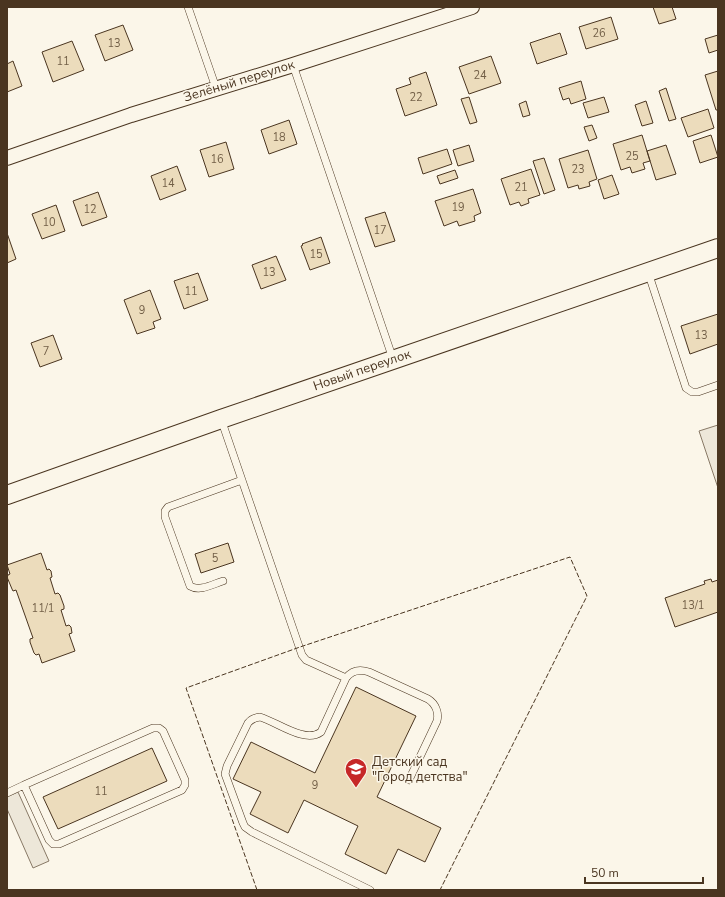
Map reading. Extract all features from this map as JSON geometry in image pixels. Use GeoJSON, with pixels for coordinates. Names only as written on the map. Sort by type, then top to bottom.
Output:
{"type":"FeatureCollection","features":[{"type":"Feature","properties":{"kind":"street","name":"Зелёный переулок"},"geometry":{"type":"LineString","coordinates":[[7,158],[131,115],[472,7]]}},
{"type":"Feature","properties":{"kind":"street","name":"Новый переулок"},"geometry":{"type":"LineString","coordinates":[[7,495],[393,359],[718,248]]}},
{"type":"Feature","properties":{"kind":"lane"},"geometry":{"type":"LineString","coordinates":[[188,7],[216,88]]}},
{"type":"Feature","properties":{"kind":"lane"},"geometry":{"type":"LineString","coordinates":[[292,65],[393,359]]}},
{"type":"Feature","properties":{"kind":"lane"},"geometry":{"type":"LineString","coordinates":[[648,272],[686,388],[692,392],[698,392],[718,385]]}},
{"type":"Feature","properties":{"kind":"lane"},"geometry":{"type":"LineString","coordinates":[[221,419],[302,655],[306,660],[346,678]]}},
{"type":"Feature","properties":{"kind":"lane"},"geometry":{"type":"LineString","coordinates":[[223,581],[198,589],[190,586],[165,517],[165,512],[168,507],[242,480]]}},
{"type":"Feature","properties":{"kind":"lane"},"geometry":{"type":"LineString","coordinates":[[370,890],[248,829],[243,823],[225,774],[227,766],[251,719],[260,717],[265,718],[298,734],[311,736],[321,732],[346,678],[353,672],[364,670],[428,699],[434,704],[438,714],[437,721],[409,780]]}},
{"type":"Feature","properties":{"kind":"lane"},"geometry":{"type":"LineString","coordinates":[[7,793],[24,785],[153,728],[159,728],[163,731],[185,780],[185,785],[182,790],[59,844],[53,844],[49,840],[24,785]]}},
{"type":"Feature","properties":{"kind":"shaded area"},"geometry":{"type":"Polygon","coordinates":[[[718,425],[718,488],[699,431],[718,425]]]}},
{"type":"Feature","properties":{"kind":"shaded area"},"geometry":{"type":"Polygon","coordinates":[[[18,792],[49,861],[33,868],[7,809],[7,797],[18,792]]]}},
{"type":"Feature","properties":{"kind":"building"},"geometry":{"type":"Polygon","coordinates":[[[653,7],[672,7],[676,19],[659,24],[653,7]]]}},
{"type":"Feature","properties":{"kind":"building"},"geometry":{"type":"Polygon","coordinates":[[[611,17],[618,39],[586,49],[579,27],[611,17]]]}},
{"type":"Feature","properties":{"kind":"building"},"geometry":{"type":"Polygon","coordinates":[[[123,25],[133,50],[105,61],[95,35],[123,25]]]}},
{"type":"Feature","properties":{"kind":"building"},"geometry":{"type":"Polygon","coordinates":[[[560,33],[567,54],[537,64],[530,43],[560,33]]]}},
{"type":"Feature","properties":{"kind":"building"},"geometry":{"type":"Polygon","coordinates":[[[718,35],[718,50],[709,53],[705,39],[718,35]]]}},
{"type":"Feature","properties":{"kind":"building"},"geometry":{"type":"Polygon","coordinates":[[[72,41],[84,70],[53,82],[42,52],[72,41]]]}},
{"type":"Feature","properties":{"kind":"building"},"geometry":{"type":"Polygon","coordinates":[[[491,56],[501,83],[469,94],[459,67],[491,56]]]}},
{"type":"Feature","properties":{"kind":"building"},"geometry":{"type":"Polygon","coordinates":[[[13,61],[22,86],[7,92],[7,64],[13,61]]]}},
{"type":"Feature","properties":{"kind":"building"},"geometry":{"type":"Polygon","coordinates":[[[718,71],[718,110],[716,110],[705,75],[718,71]]]}},
{"type":"Feature","properties":{"kind":"building"},"geometry":{"type":"Polygon","coordinates":[[[426,72],[437,105],[405,116],[396,89],[411,84],[409,78],[426,72]]]}},
{"type":"Feature","properties":{"kind":"building"},"geometry":{"type":"Polygon","coordinates":[[[581,81],[586,99],[571,104],[569,98],[563,100],[559,88],[581,81]]]}},
{"type":"Feature","properties":{"kind":"building"},"geometry":{"type":"Polygon","coordinates":[[[666,88],[676,119],[669,121],[659,91],[666,88]]]}},
{"type":"Feature","properties":{"kind":"building"},"geometry":{"type":"Polygon","coordinates":[[[469,97],[477,122],[470,124],[461,99],[469,97]]]}},
{"type":"Feature","properties":{"kind":"building"},"geometry":{"type":"Polygon","coordinates":[[[604,97],[609,112],[588,118],[583,103],[604,97]]]}},
{"type":"Feature","properties":{"kind":"building"},"geometry":{"type":"Polygon","coordinates":[[[526,101],[530,115],[523,117],[519,104],[526,101]]]}},
{"type":"Feature","properties":{"kind":"building"},"geometry":{"type":"Polygon","coordinates":[[[646,101],[653,123],[642,126],[635,105],[646,101]]]}},
{"type":"Feature","properties":{"kind":"building"},"geometry":{"type":"Polygon","coordinates":[[[708,109],[714,128],[688,137],[681,118],[708,109]]]}},
{"type":"Feature","properties":{"kind":"building"},"geometry":{"type":"Polygon","coordinates":[[[289,120],[297,144],[269,154],[261,130],[289,120]]]}},
{"type":"Feature","properties":{"kind":"building"},"geometry":{"type":"Polygon","coordinates":[[[592,125],[597,138],[589,141],[584,127],[592,125]]]}},
{"type":"Feature","properties":{"kind":"building"},"geometry":{"type":"Polygon","coordinates":[[[642,135],[650,161],[643,163],[645,169],[632,173],[630,167],[621,170],[613,144],[642,135]]]}},
{"type":"Feature","properties":{"kind":"building"},"geometry":{"type":"Polygon","coordinates":[[[711,135],[718,157],[700,163],[693,141],[711,135]]]}},
{"type":"Feature","properties":{"kind":"building"},"geometry":{"type":"Polygon","coordinates":[[[226,142],[234,169],[209,177],[200,150],[226,142]]]}},
{"type":"Feature","properties":{"kind":"building"},"geometry":{"type":"Polygon","coordinates":[[[469,145],[474,161],[458,166],[453,150],[469,145]]]}},
{"type":"Feature","properties":{"kind":"building"},"geometry":{"type":"Polygon","coordinates":[[[666,145],[676,174],[656,180],[647,151],[666,145]]]}},
{"type":"Feature","properties":{"kind":"building"},"geometry":{"type":"Polygon","coordinates":[[[447,149],[452,164],[423,174],[418,158],[447,149]]]}},
{"type":"Feature","properties":{"kind":"building"},"geometry":{"type":"Polygon","coordinates":[[[588,150],[597,179],[589,182],[590,186],[579,189],[578,185],[568,188],[559,159],[588,150]]]}},
{"type":"Feature","properties":{"kind":"building"},"geometry":{"type":"Polygon","coordinates":[[[544,158],[555,190],[544,194],[533,161],[544,158]]]}},
{"type":"Feature","properties":{"kind":"building"},"geometry":{"type":"Polygon","coordinates":[[[177,166],[186,190],[160,200],[151,176],[177,166]]]}},
{"type":"Feature","properties":{"kind":"building"},"geometry":{"type":"Polygon","coordinates":[[[531,169],[540,195],[528,199],[529,203],[521,206],[519,202],[510,205],[501,179],[531,169]]]}},
{"type":"Feature","properties":{"kind":"building"},"geometry":{"type":"Polygon","coordinates":[[[455,170],[458,178],[440,184],[437,176],[455,170]]]}},
{"type":"Feature","properties":{"kind":"building"},"geometry":{"type":"Polygon","coordinates":[[[612,175],[619,194],[604,199],[598,180],[612,175]]]}},
{"type":"Feature","properties":{"kind":"building"},"geometry":{"type":"Polygon","coordinates":[[[473,189],[481,213],[474,216],[475,221],[459,226],[457,221],[444,226],[435,201],[473,189]]]}},
{"type":"Feature","properties":{"kind":"building"},"geometry":{"type":"Polygon","coordinates":[[[98,192],[107,217],[82,226],[73,201],[98,192]]]}},
{"type":"Feature","properties":{"kind":"building"},"geometry":{"type":"Polygon","coordinates":[[[56,205],[65,231],[42,239],[32,214],[56,205]]]}},
{"type":"Feature","properties":{"kind":"building"},"geometry":{"type":"Polygon","coordinates":[[[385,212],[395,241],[375,247],[365,218],[385,212]]]}},
{"type":"Feature","properties":{"kind":"building"},"geometry":{"type":"Polygon","coordinates":[[[7,233],[16,259],[7,263],[7,233]]]}},
{"type":"Feature","properties":{"kind":"building"},"geometry":{"type":"Polygon","coordinates":[[[321,237],[330,263],[310,270],[301,246],[303,245],[302,244],[321,237]]]}},
{"type":"Feature","properties":{"kind":"building"},"geometry":{"type":"Polygon","coordinates":[[[276,256],[286,280],[261,289],[252,265],[276,256]]]}},
{"type":"Feature","properties":{"kind":"building"},"geometry":{"type":"Polygon","coordinates":[[[198,273],[208,300],[184,309],[174,281],[198,273]]]}},
{"type":"Feature","properties":{"kind":"building"},"geometry":{"type":"Polygon","coordinates":[[[150,290],[161,319],[153,322],[155,328],[137,334],[124,300],[150,290]]]}},
{"type":"Feature","properties":{"kind":"building"},"geometry":{"type":"Polygon","coordinates":[[[718,314],[718,344],[690,354],[681,326],[718,314]]]}},
{"type":"Feature","properties":{"kind":"building"},"geometry":{"type":"Polygon","coordinates":[[[53,335],[62,359],[40,367],[31,343],[53,335]]]}},
{"type":"Feature","properties":{"kind":"building"},"geometry":{"type":"Polygon","coordinates":[[[228,543],[234,562],[201,573],[195,554],[228,543]]]}},
{"type":"Feature","properties":{"kind":"building"},"geometry":{"type":"Polygon","coordinates":[[[41,553],[47,570],[49,569],[51,571],[52,577],[50,578],[55,594],[58,593],[60,595],[64,606],[64,609],[61,610],[66,626],[69,625],[71,627],[72,633],[69,634],[75,651],[42,663],[39,654],[36,655],[34,653],[30,642],[30,639],[33,638],[16,590],[13,591],[7,577],[10,574],[7,565],[41,553]]]}},
{"type":"Feature","properties":{"kind":"building"},"geometry":{"type":"Polygon","coordinates":[[[711,579],[712,582],[718,580],[718,612],[675,627],[665,598],[705,584],[704,581],[711,579]]]}},
{"type":"Feature","properties":{"kind":"building"},"geometry":{"type":"Polygon","coordinates":[[[356,687],[416,716],[377,797],[441,828],[425,862],[398,849],[386,874],[345,854],[358,826],[304,800],[288,833],[250,814],[261,792],[233,779],[251,742],[315,773],[356,687]]]}},
{"type":"Feature","properties":{"kind":"building"},"geometry":{"type":"Polygon","coordinates":[[[152,748],[167,781],[58,829],[43,797],[152,748]]]}},
{"type":"Feature","properties":{"kind":"fence"},"geometry":{"type":"LineString","coordinates":[[257,890],[186,688],[300,647],[570,557],[587,596],[440,890]]}},
{"type":"Feature","properties":{"kind":"place","name":"Детский сад \"Город детства\""},"geometry":{"type":"Point","coordinates":[356,788]}}]}
